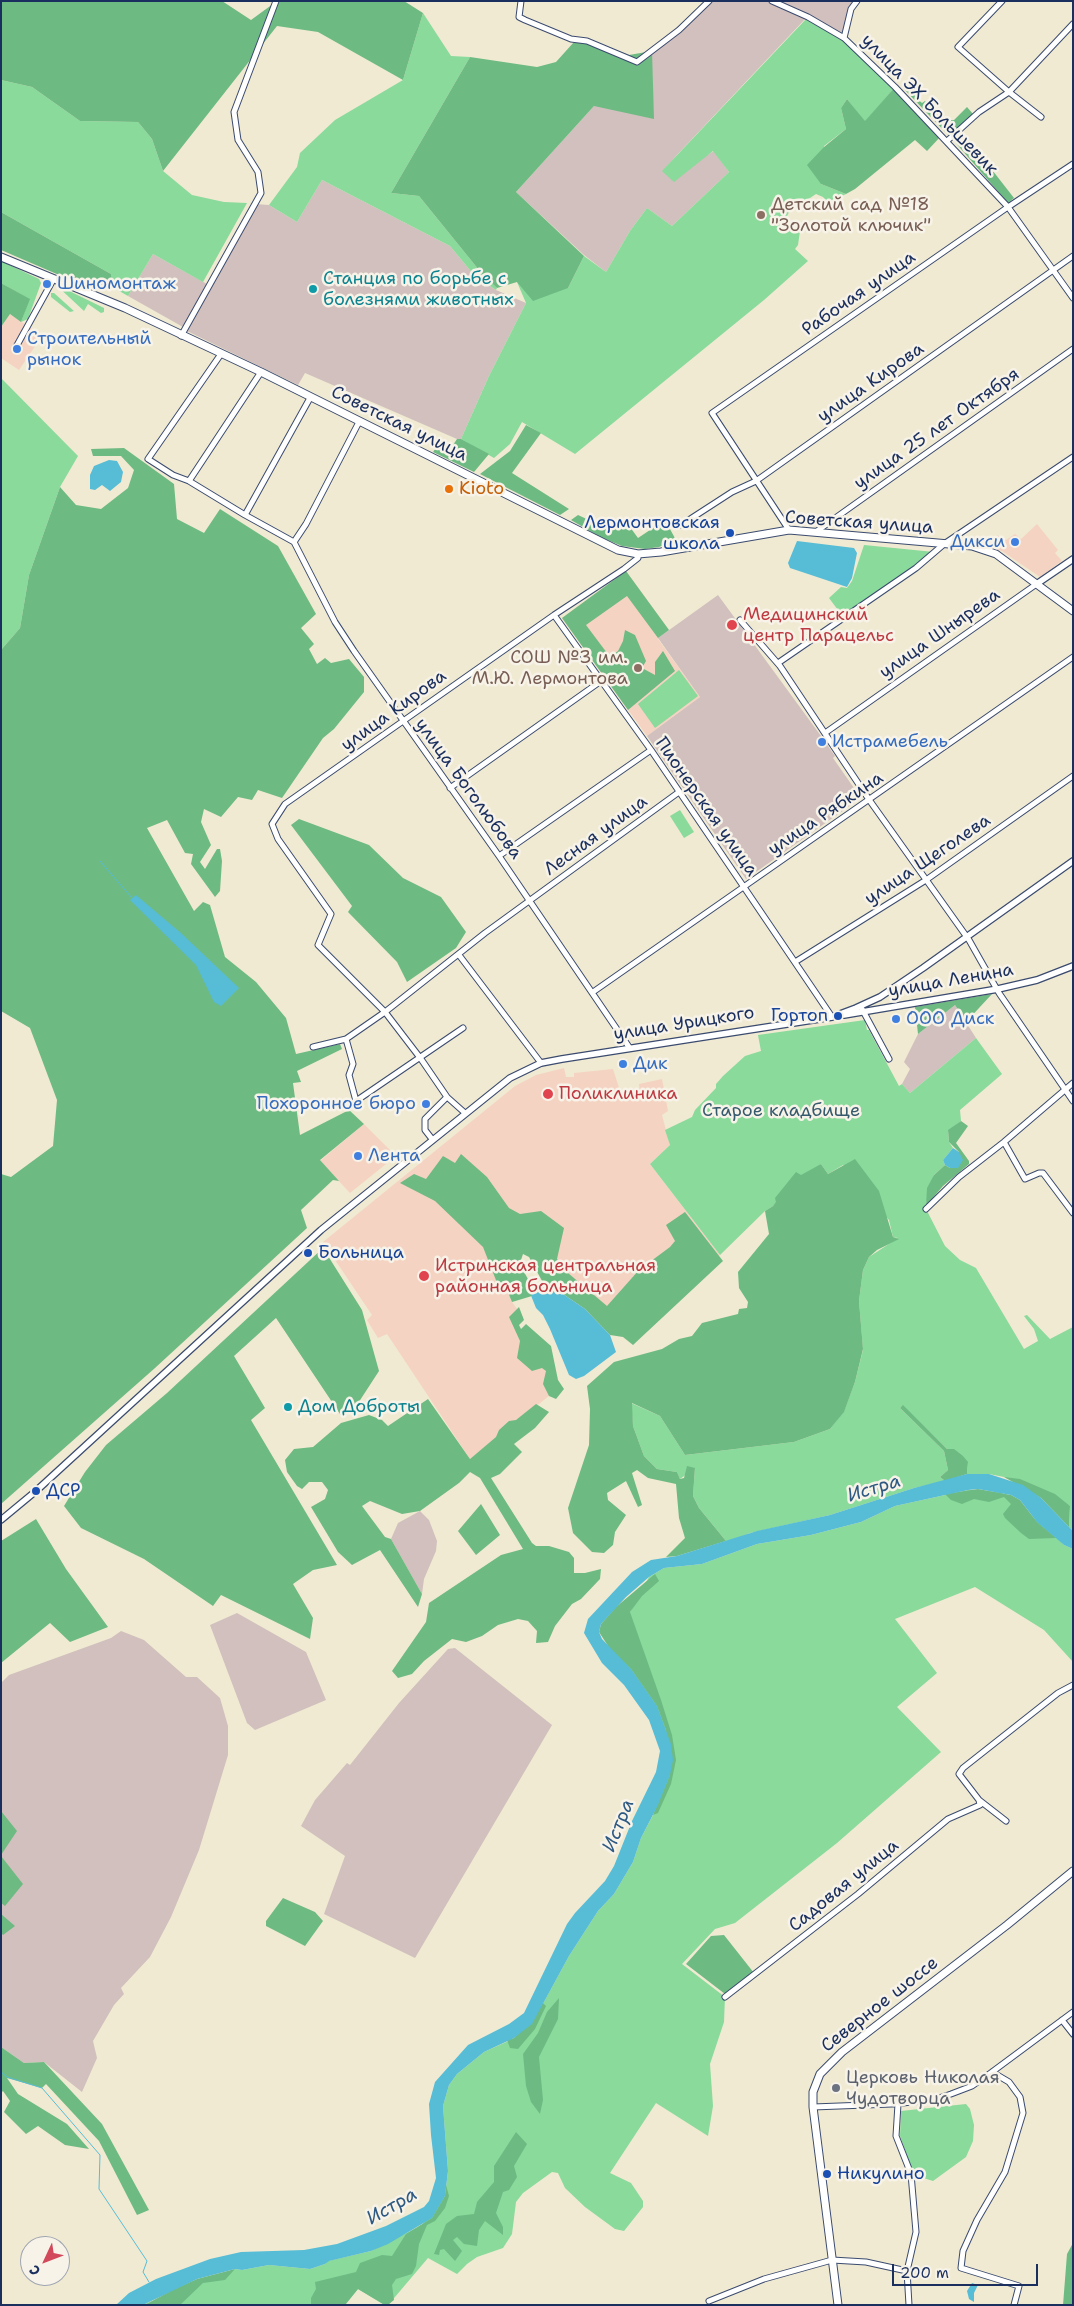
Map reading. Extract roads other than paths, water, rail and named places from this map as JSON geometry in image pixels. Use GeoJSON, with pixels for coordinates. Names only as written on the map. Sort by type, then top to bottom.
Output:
{"type":"FeatureCollection","features":[{"type":"Feature","properties":{"kind":"main road","name":"Советская улица"},"geometry":{"type":"LineString","coordinates":[[1,257],[125,308],[261,372],[586,536],[618,550],[638,554],[789,530],[972,546],[990,551],[1038,583],[1073,611]]}},
{"type":"Feature","properties":{"kind":"main road","name":"Северное шоссе"},"geometry":{"type":"LineString","coordinates":[[838,2305],[813,2107],[816,2083],[828,2065],[1073,1872]]}},
{"type":"Feature","properties":{"kind":"street"},"geometry":{"type":"LineString","coordinates":[[181,336],[261,193],[258,172],[238,140],[234,112],[276,1]]}},
{"type":"Feature","properties":{"kind":"street"},"geometry":{"type":"LineString","coordinates":[[521,1],[519,16],[525,20],[571,39],[586,42],[637,62],[679,30],[709,1]]}},
{"type":"Feature","properties":{"kind":"street","name":"улица ЭХ Большевик"},"geometry":{"type":"LineString","coordinates":[[772,1],[808,17],[844,38],[947,141],[1008,207],[1073,298]]}},
{"type":"Feature","properties":{"kind":"street"},"geometry":{"type":"LineString","coordinates":[[844,38],[851,9],[857,1]]}},
{"type":"Feature","properties":{"kind":"street"},"geometry":{"type":"LineString","coordinates":[[1002,1],[958,47],[1009,92],[1041,117]]}},
{"type":"Feature","properties":{"kind":"street"},"geometry":{"type":"LineString","coordinates":[[947,141],[979,112],[1009,92],[1073,24]]}},
{"type":"Feature","properties":{"kind":"street","name":"Рабочая улица"},"geometry":{"type":"LineString","coordinates":[[756,482],[712,413],[1008,207],[1073,164]]}},
{"type":"Feature","properties":{"kind":"street","name":"улица Кирова"},"geometry":{"type":"LineString","coordinates":[[681,525],[732,492],[756,482],[1073,256]]}},
{"type":"Feature","properties":{"kind":"street"},"geometry":{"type":"LineString","coordinates":[[16,347],[53,280]]}},
{"type":"Feature","properties":{"kind":"street","name":"улица 25 лет Октября"},"geometry":{"type":"LineString","coordinates":[[817,531],[1073,349]]}},
{"type":"Feature","properties":{"kind":"street"},"geometry":{"type":"LineString","coordinates":[[221,354],[148,459],[173,475],[189,481],[294,542],[306,524],[359,422]]}},
{"type":"Feature","properties":{"kind":"street"},"geometry":{"type":"LineString","coordinates":[[189,481],[261,372]]}},
{"type":"Feature","properties":{"kind":"street"},"geometry":{"type":"LineString","coordinates":[[245,515],[310,398]]}},
{"type":"Feature","properties":{"kind":"street"},"geometry":{"type":"LineString","coordinates":[[778,663],[916,568],[944,544],[1073,457]]}},
{"type":"Feature","properties":{"kind":"street"},"geometry":{"type":"LineString","coordinates":[[756,482],[789,530]]}},
{"type":"Feature","properties":{"kind":"street","name":"улица Боголюбова"},"geometry":{"type":"LineString","coordinates":[[294,542],[334,622],[402,722],[499,856],[630,1047]]}},
{"type":"Feature","properties":{"kind":"street","name":"улица Кирова"},"geometry":{"type":"LineString","coordinates":[[385,1012],[318,945],[331,914],[278,839],[272,824],[285,804],[554,615],[624,569],[638,558],[638,554]]}},
{"type":"Feature","properties":{"kind":"street","name":"улица Шнырева"},"geometry":{"type":"LineString","coordinates":[[825,733],[1073,559]]}},
{"type":"Feature","properties":{"kind":"street","name":"Пионерская улица"},"geometry":{"type":"LineString","coordinates":[[554,615],[651,750],[832,1017]]}},
{"type":"Feature","properties":{"kind":"street"},"geometry":{"type":"LineString","coordinates":[[740,620],[778,663],[870,801],[966,937],[998,989],[1073,1101]]}},
{"type":"Feature","properties":{"kind":"street","name":"улица Рябкина"},"geometry":{"type":"LineString","coordinates":[[593,992],[744,886],[870,801],[1073,657]]}},
{"type":"Feature","properties":{"kind":"street"},"geometry":{"type":"LineString","coordinates":[[450,788],[600,681]]}},
{"type":"Feature","properties":{"kind":"street"},"geometry":{"type":"LineString","coordinates":[[499,856],[651,750]]}},
{"type":"Feature","properties":{"kind":"street","name":"улица Щеголева"},"geometry":{"type":"LineString","coordinates":[[795,962],[926,880],[1073,776]]}},
{"type":"Feature","properties":{"kind":"street","name":"Лесная улица"},"geometry":{"type":"LineString","coordinates":[[346,1039],[385,1012],[458,954],[679,792]]}},
{"type":"Feature","properties":{"kind":"street"},"geometry":{"type":"LineString","coordinates":[[889,1059],[862,1009],[1073,861]]}},
{"type":"Feature","properties":{"kind":"street"},"geometry":{"type":"LineString","coordinates":[[458,954],[542,1063]]}},
{"type":"Feature","properties":{"kind":"street","name":"улица Ленина"},"geometry":{"type":"LineString","coordinates":[[832,1017],[862,1009],[879,1009],[998,989],[1037,980],[1073,966]]}},
{"type":"Feature","properties":{"kind":"street"},"geometry":{"type":"LineString","coordinates":[[879,1009],[872,1006],[880,997]]}},
{"type":"Feature","properties":{"kind":"street"},"geometry":{"type":"LineString","coordinates":[[385,1012],[447,1097],[465,1113]]}},
{"type":"Feature","properties":{"kind":"street","name":"улица Урицкого"},"geometry":{"type":"LineString","coordinates":[[1,1520],[36,1491],[321,1230],[405,1160],[510,1078],[542,1063],[630,1047],[832,1017]]}},
{"type":"Feature","properties":{"kind":"street"},"geometry":{"type":"LineString","coordinates":[[313,1047],[346,1039],[352,1064],[349,1075],[356,1101],[421,1059],[463,1028]]}},
{"type":"Feature","properties":{"kind":"street"},"geometry":{"type":"LineString","coordinates":[[926,1209],[959,1177],[1004,1142],[1073,1083]]}},
{"type":"Feature","properties":{"kind":"street"},"geometry":{"type":"LineString","coordinates":[[432,1139],[425,1130],[425,1119],[447,1097]]}},
{"type":"Feature","properties":{"kind":"street"},"geometry":{"type":"LineString","coordinates":[[1004,1142],[1025,1179],[1043,1173],[1073,1213]]}},
{"type":"Feature","properties":{"kind":"street"},"geometry":{"type":"LineString","coordinates":[[1006,1821],[979,1800],[962,1781],[959,1774],[963,1768],[1058,1693],[1073,1685]]}},
{"type":"Feature","properties":{"kind":"street","name":"Садовая улица"},"geometry":{"type":"LineString","coordinates":[[725,1997],[858,1894],[948,1819],[980,1805],[979,1800]]}},
{"type":"Feature","properties":{"kind":"street"},"geometry":{"type":"LineString","coordinates":[[813,2107],[898,2104],[933,2100],[972,2086],[1073,2012]]}},
{"type":"Feature","properties":{"kind":"street"},"geometry":{"type":"LineString","coordinates":[[1062,2020],[1073,2034]]}},
{"type":"Feature","properties":{"kind":"street"},"geometry":{"type":"LineString","coordinates":[[992,2072],[1009,2082],[1020,2097],[1023,2113],[1005,2172],[977,2220],[963,2251],[961,2268],[1019,2286],[1014,2305]]}},
{"type":"Feature","properties":{"kind":"street"},"geometry":{"type":"LineString","coordinates":[[898,2104],[896,2136],[911,2174],[916,2232],[907,2271],[910,2305]]}},
{"type":"Feature","properties":{"kind":"street"},"geometry":{"type":"LineString","coordinates":[[709,2301],[764,2279],[832,2260],[866,2262],[907,2271]]}},
{"type":"Feature","properties":{"kind":"water"},"geometry":{"type":"Polygon","coordinates":[[[109,460],[117,461],[123,472],[121,482],[110,491],[102,485],[95,490],[90,489],[90,475],[94,466],[109,460]]]}},
{"type":"Feature","properties":{"kind":"water"},"geometry":{"type":"Polygon","coordinates":[[[797,541],[854,548],[857,553],[852,578],[847,587],[790,568],[788,563],[797,541]]]}},
{"type":"Feature","properties":{"kind":"water"},"geometry":{"type":"Polygon","coordinates":[[[136,895],[181,933],[239,988],[221,1006],[214,1002],[196,965],[130,900],[136,895]]]}},
{"type":"Feature","properties":{"kind":"water"},"geometry":{"type":"Polygon","coordinates":[[[953,1148],[959,1152],[963,1160],[958,1168],[950,1168],[945,1165],[943,1160],[953,1148]]]}},
{"type":"Feature","properties":{"kind":"water"},"geometry":{"type":"Polygon","coordinates":[[[538,1285],[563,1294],[585,1309],[610,1335],[616,1352],[584,1376],[576,1379],[569,1375],[550,1329],[543,1315],[536,1308],[528,1288],[538,1285]]]}},
{"type":"Feature","properties":{"kind":"water"},"geometry":{"type":"Polygon","coordinates":[[[967,1474],[989,1474],[1023,1485],[1041,1498],[1073,1531],[1073,1549],[1064,1545],[1037,1522],[1020,1500],[1011,1495],[978,1489],[968,1490],[895,1506],[861,1522],[811,1535],[757,1544],[702,1564],[664,1568],[649,1577],[626,1597],[601,1624],[599,1632],[602,1639],[631,1669],[657,1706],[671,1744],[673,1760],[670,1775],[658,1805],[641,1838],[633,1862],[614,1894],[598,1911],[569,1956],[532,2024],[514,2038],[484,2052],[457,2074],[449,2085],[443,2106],[448,2171],[445,2196],[432,2218],[388,2244],[371,2251],[329,2261],[310,2269],[269,2265],[242,2270],[235,2269],[197,2279],[145,2304],[116,2305],[129,2293],[156,2279],[210,2259],[241,2252],[304,2250],[337,2244],[386,2226],[424,2207],[429,2201],[436,2178],[429,2104],[435,2082],[468,2045],[509,2024],[524,2013],[567,1924],[605,1881],[614,1866],[632,1821],[656,1772],[660,1751],[649,1720],[624,1685],[602,1663],[584,1633],[588,1619],[632,1572],[651,1560],[677,1556],[757,1531],[830,1515],[914,1488],[967,1474]]]}},
{"type":"Feature","properties":{"kind":"water"},"geometry":{"type":"Polygon","coordinates":[[[972,2283],[978,2285],[974,2293],[974,2302],[969,2299],[967,2291],[972,2283]]]}},
{"type":"Feature","properties":{"kind":"waterway"},"geometry":{"type":"LineString","coordinates":[[100,861],[132,898]]}},
{"type":"Feature","properties":{"kind":"waterway"},"geometry":{"type":"LineString","coordinates":[[1,2072],[7,2077],[42,2088],[100,2155],[99,2189],[147,2261],[143,2272],[149,2282]]}},
{"type":"Feature","properties":{"kind":"place","name":"Детский сад №18 \"Золотой ключик\""},"geometry":{"type":"Point","coordinates":[761,215]}},
{"type":"Feature","properties":{"kind":"place","name":"Шиномонтаж"},"geometry":{"type":"Point","coordinates":[47,284]}},
{"type":"Feature","properties":{"kind":"place","name":"Станция по борьбе с болезнями животных"},"geometry":{"type":"Point","coordinates":[313,289]}},
{"type":"Feature","properties":{"kind":"place","name":"Строительный рынок"},"geometry":{"type":"Point","coordinates":[17,349]}},
{"type":"Feature","properties":{"kind":"place","name":"Kioto"},"geometry":{"type":"Point","coordinates":[449,489]}},
{"type":"Feature","properties":{"kind":"place","name":"Лермонтовская школа"},"geometry":{"type":"Point","coordinates":[730,533]}},
{"type":"Feature","properties":{"kind":"place","name":"Дикси"},"geometry":{"type":"Point","coordinates":[1015,542]}},
{"type":"Feature","properties":{"kind":"place","name":"Медицинский центр Парацельс"},"geometry":{"type":"Point","coordinates":[732,625]}},
{"type":"Feature","properties":{"kind":"place","name":"СОШ №3 им. М.Ю. Лермонтова"},"geometry":{"type":"Point","coordinates":[638,668]}},
{"type":"Feature","properties":{"kind":"place","name":"Истрамебель"},"geometry":{"type":"Point","coordinates":[822,742]}},
{"type":"Feature","properties":{"kind":"place","name":"Гортоп"},"geometry":{"type":"Point","coordinates":[838,1016]}},
{"type":"Feature","properties":{"kind":"place","name":"ООО Диск"},"geometry":{"type":"Point","coordinates":[896,1019]}},
{"type":"Feature","properties":{"kind":"place","name":"Дик"},"geometry":{"type":"Point","coordinates":[623,1064]}},
{"type":"Feature","properties":{"kind":"place","name":"Поликлиника"},"geometry":{"type":"Point","coordinates":[548,1094]}},
{"type":"Feature","properties":{"kind":"place","name":"Похоронное бюро"},"geometry":{"type":"Point","coordinates":[426,1104]}},
{"type":"Feature","properties":{"kind":"place","name":"Лента"},"geometry":{"type":"Point","coordinates":[358,1156]}},
{"type":"Feature","properties":{"kind":"place","name":"Больница"},"geometry":{"type":"Point","coordinates":[308,1253]}},
{"type":"Feature","properties":{"kind":"place","name":"Истринская центральная районная больница"},"geometry":{"type":"Point","coordinates":[424,1276]}},
{"type":"Feature","properties":{"kind":"place","name":"Дом Доброты"},"geometry":{"type":"Point","coordinates":[288,1407]}},
{"type":"Feature","properties":{"kind":"place","name":"ДСР"},"geometry":{"type":"Point","coordinates":[36,1491]}},
{"type":"Feature","properties":{"kind":"place","name":"Церковь Николая Чудотворца"},"geometry":{"type":"Point","coordinates":[836,2088]}},
{"type":"Feature","properties":{"kind":"place","name":"Никулино"},"geometry":{"type":"Point","coordinates":[827,2174]}},
{"type":"Feature","properties":{"kind":"park label","name":"Старое кладбище"},"geometry":{"type":"Point","coordinates":[781,1111]}},
{"type":"Feature","properties":{"kind":"water label","name":"Истра"},"geometry":{"type":"Point","coordinates":[874,1489]}},
{"type":"Feature","properties":{"kind":"water label","name":"Истра"},"geometry":{"type":"Point","coordinates":[619,1826]}},
{"type":"Feature","properties":{"kind":"water label","name":"Истра"},"geometry":{"type":"Point","coordinates":[392,2207]}}]}
